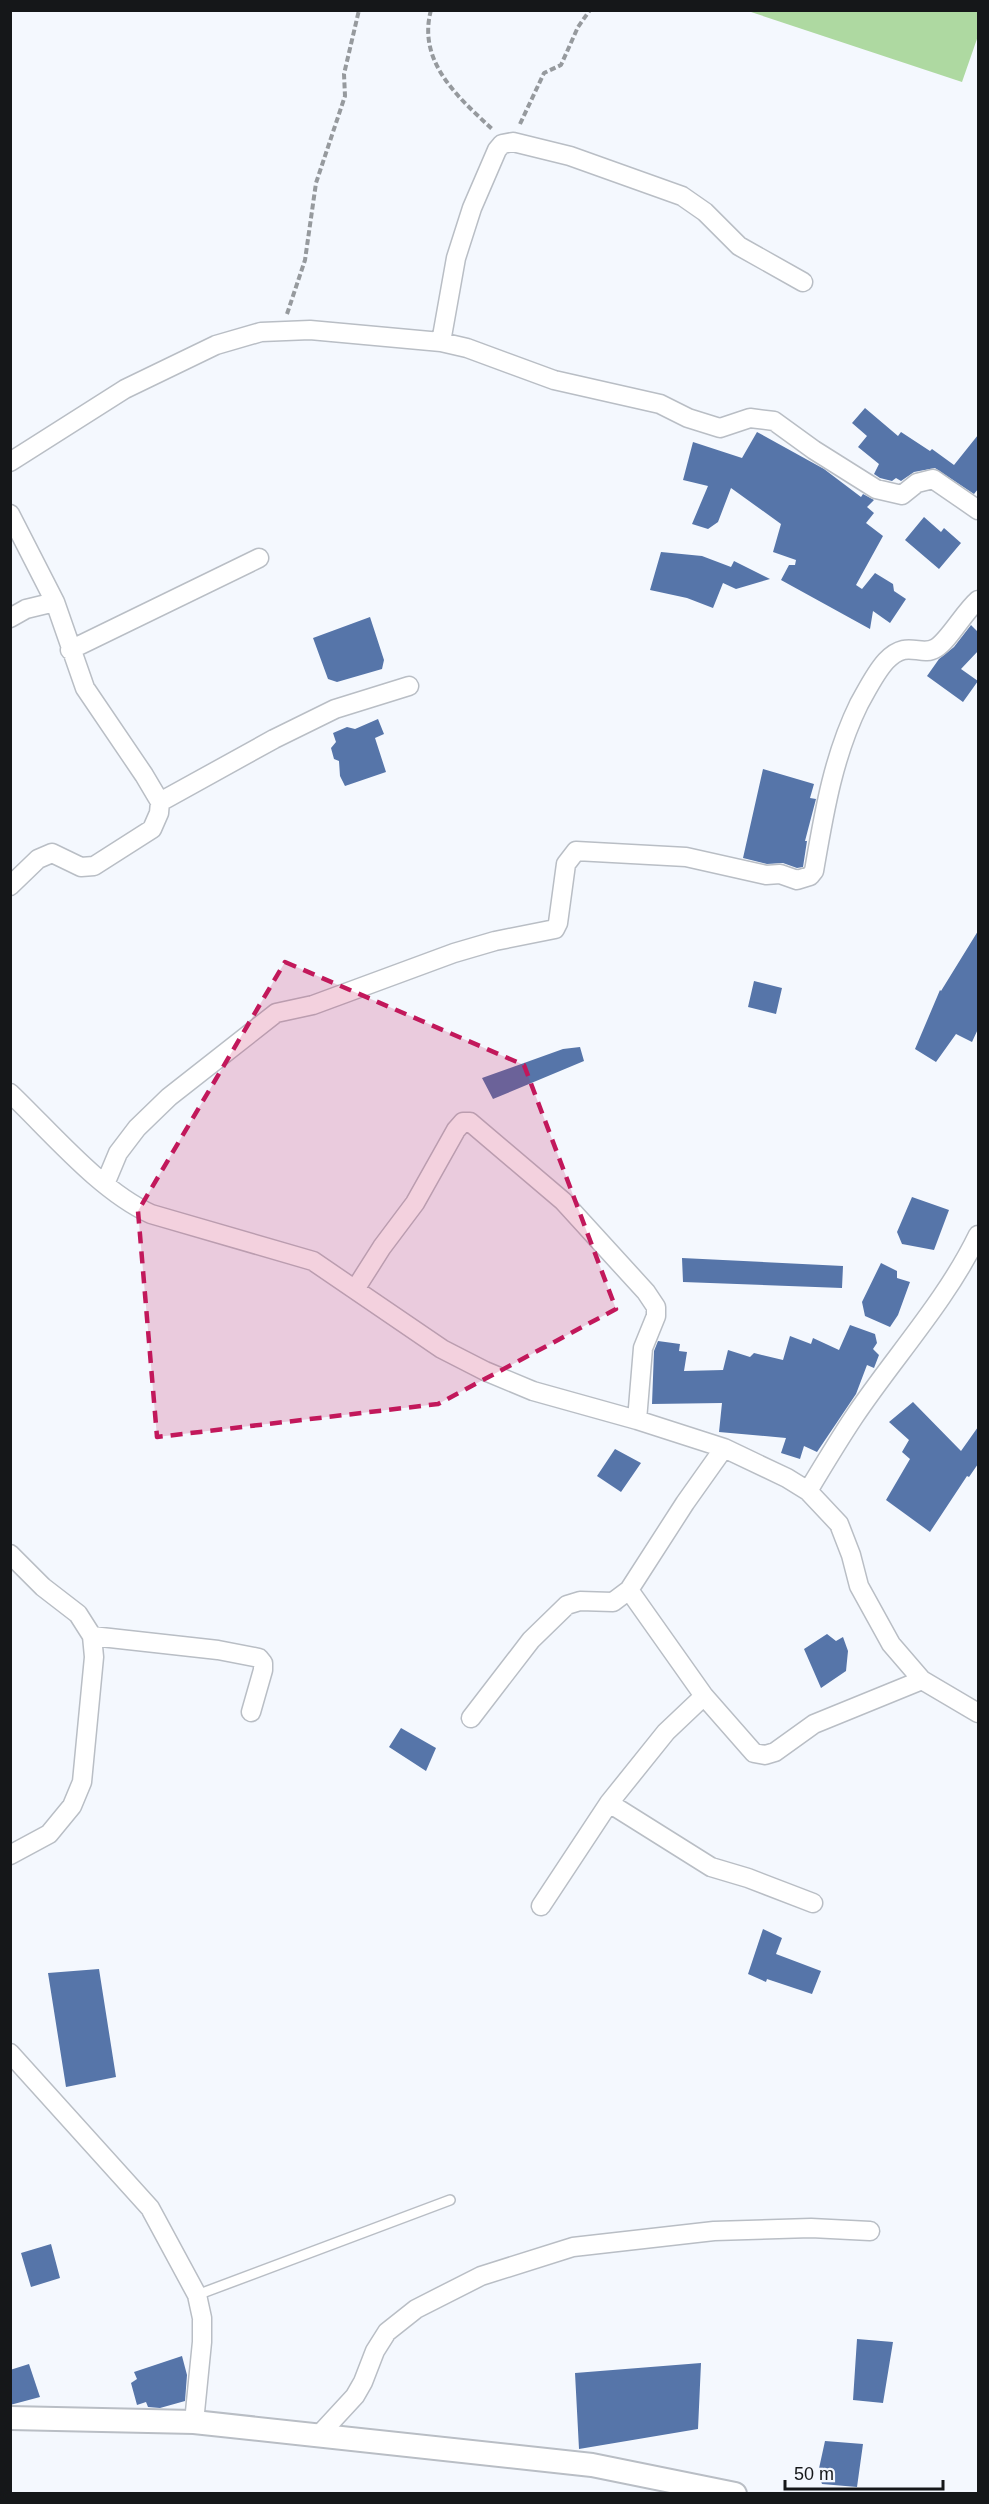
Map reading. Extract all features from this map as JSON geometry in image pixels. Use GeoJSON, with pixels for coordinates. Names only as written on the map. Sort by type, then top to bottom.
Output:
{"type":"FeatureCollection","features":[{"type":"Feature","properties":{"kind":"street"},"geometry":{"type":"LineString","coordinates":[[441,342],[456,258],[469,218],[497,150],[513,142],[570,156],[682,196],[705,212],[739,246],[803,282]]}},
{"type":"Feature","properties":{"kind":"street"},"geometry":{"type":"LineString","coordinates":[[10,462],[125,389],[216,345],[261,332],[310,330],[441,342],[467,348],[554,380],[660,404],[688,418],[720,428],[750,418],[774,421],[814,450],[876,489],[902,495],[917,483],[933,479],[978,510]]}},
{"type":"Feature","properties":{"kind":"street"},"geometry":{"type":"LineString","coordinates":[[10,514],[55,602],[85,688],[160,802],[159,813],[152,829],[94,866],[81,867],[52,853],[38,859],[10,886]]}},
{"type":"Feature","properties":{"kind":"street"},"geometry":{"type":"LineString","coordinates":[[70,650],[259,558]]}},
{"type":"Feature","properties":{"kind":"street"},"geometry":{"type":"LineString","coordinates":[[105,1184],[118,1154],[137,1128],[169,1096],[258,1029],[276,1012],[322,1002],[453,953],[495,941],[555,929],[558,923],[566,864],[576,851],[686,857],[766,874],[780,874],[797,880],[810,876],[813,871],[828,790],[846,731],[867,689],[886,662],[901,649],[928,650],[939,646],[978,600]]}},
{"type":"Feature","properties":{"kind":"street"},"geometry":{"type":"LineString","coordinates":[[10,618],[26,609],[55,602]]}},
{"type":"Feature","properties":{"kind":"street"},"geometry":{"type":"LineString","coordinates":[[160,802],[274,739],[335,709],[409,686]]}},
{"type":"Feature","properties":{"kind":"street"},"geometry":{"type":"LineString","coordinates":[[10,1093],[105,1184],[131,1205],[151,1214],[313,1261],[356,1288],[424,1337],[485,1371],[533,1391],[637,1420],[724,1448],[787,1478],[808,1491],[839,1524],[851,1554],[859,1586],[891,1644],[922,1680],[978,1713]]}},
{"type":"Feature","properties":{"kind":"street"},"geometry":{"type":"LineString","coordinates":[[356,1288],[382,1247],[415,1203],[456,1130],[463,1122],[470,1122],[563,1201],[646,1292],[656,1307],[656,1316],[643,1348],[637,1420]]}},
{"type":"Feature","properties":{"kind":"street"},"geometry":{"type":"LineString","coordinates":[[808,1491],[854,1416],[906,1347],[955,1276],[978,1235]]}},
{"type":"Feature","properties":{"kind":"street"},"geometry":{"type":"LineString","coordinates":[[471,1718],[531,1640],[567,1605],[580,1600],[613,1602],[629,1590],[685,1503],[724,1448]]}},
{"type":"Feature","properties":{"kind":"street"},"geometry":{"type":"LineString","coordinates":[[10,1554],[43,1587],[78,1614],[92,1636],[94,1658],[82,1782],[72,1806],[49,1834],[10,1855]]}},
{"type":"Feature","properties":{"kind":"street"},"geometry":{"type":"LineString","coordinates":[[629,1590],[704,1696],[754,1753],[765,1755],[775,1752],[814,1724],[922,1680]]}},
{"type":"Feature","properties":{"kind":"street"},"geometry":{"type":"LineString","coordinates":[[92,1636],[218,1650],[259,1658],[263,1663],[263,1670],[251,1712]]}},
{"type":"Feature","properties":{"kind":"street"},"geometry":{"type":"LineString","coordinates":[[542,1906],[609,1803],[666,1732],[704,1696]]}},
{"type":"Feature","properties":{"kind":"street"},"geometry":{"type":"LineString","coordinates":[[609,1803],[711,1867],[748,1878],[813,1904]]}},
{"type":"Feature","properties":{"kind":"street"},"geometry":{"type":"LineString","coordinates":[[10,2053],[150,2208],[197,2295],[202,2318],[202,2342],[194,2422]]}},
{"type":"Feature","properties":{"kind":"street"},"geometry":{"type":"LineString","coordinates":[[319,2435],[355,2396],[375,2351],[387,2332],[416,2309],[481,2276],[573,2247],[714,2231],[812,2228],[870,2231]]}},
{"type":"Feature","properties":{"kind":"street"},"geometry":{"type":"LineString","coordinates":[[10,2418],[194,2422],[592,2466],[735,2493]]}},
{"type":"Feature","properties":{"kind":"lane"},"geometry":{"type":"LineString","coordinates":[[197,2295],[450,2200]]}},
{"type":"Feature","properties":{"kind":"path"},"geometry":{"type":"LineString","coordinates":[[282,331],[305,260],[316,183],[345,96],[344,74],[359,10]]}},
{"type":"Feature","properties":{"kind":"path"},"geometry":{"type":"LineString","coordinates":[[432,10],[427,26],[433,62],[458,97],[507,143],[518,129],[544,73],[561,65],[578,27],[590,10]]}},
{"type":"Feature","properties":{"kind":"highlighted area"},"geometry":{"type":"Polygon","coordinates":[[[285,962],[524,1065],[616,1309],[438,1404],[157,1437],[138,1211],[285,962]]]}},
{"type":"Feature","properties":{"kind":"green space"},"geometry":{"type":"Polygon","coordinates":[[[748,11],[978,11],[978,36],[962,82],[748,11]]]}},
{"type":"Feature","properties":{"kind":"building"},"geometry":{"type":"Polygon","coordinates":[[[865,408],[898,436],[901,432],[930,451],[932,449],[954,465],[978,435],[978,489],[974,494],[935,468],[914,472],[901,481],[896,478],[892,481],[880,478],[874,474],[879,464],[858,447],[867,436],[852,423],[865,408]]]}},
{"type":"Feature","properties":{"kind":"building"},"geometry":{"type":"Polygon","coordinates":[[[757,432],[824,469],[861,497],[863,494],[874,500],[867,507],[874,513],[866,523],[883,536],[856,585],[862,589],[875,573],[893,584],[894,591],[906,599],[890,623],[873,611],[870,629],[781,580],[789,565],[795,565],[796,560],[773,552],[781,524],[731,488],[718,522],[708,529],[692,524],[708,486],[683,480],[693,442],[742,458],[757,432]]]}},
{"type":"Feature","properties":{"kind":"building"},"geometry":{"type":"Polygon","coordinates":[[[924,517],[941,532],[944,528],[961,543],[939,569],[905,540],[924,517]]]}},
{"type":"Feature","properties":{"kind":"building"},"geometry":{"type":"Polygon","coordinates":[[[661,552],[702,556],[731,567],[734,561],[770,579],[736,589],[723,583],[713,608],[687,598],[650,590],[661,552]]]}},
{"type":"Feature","properties":{"kind":"building"},"geometry":{"type":"Polygon","coordinates":[[[370,617],[384,660],[382,669],[337,682],[328,679],[313,638],[370,617]]]}},
{"type":"Feature","properties":{"kind":"building"},"geometry":{"type":"Polygon","coordinates":[[[971,625],[978,632],[978,651],[961,669],[978,681],[963,702],[927,676],[939,659],[954,647],[971,625]]]}},
{"type":"Feature","properties":{"kind":"building"},"geometry":{"type":"Polygon","coordinates":[[[378,719],[384,734],[375,738],[386,772],[345,786],[340,776],[339,761],[334,759],[331,748],[336,742],[333,733],[347,727],[355,729],[378,719]]]}},
{"type":"Feature","properties":{"kind":"building"},"geometry":{"type":"Polygon","coordinates":[[[763,769],[814,784],[810,798],[816,799],[805,841],[807,841],[803,867],[797,868],[783,863],[767,864],[743,858],[763,769]]]}},
{"type":"Feature","properties":{"kind":"building"},"geometry":{"type":"Polygon","coordinates":[[[978,931],[978,1029],[972,1042],[956,1034],[936,1062],[915,1049],[940,990],[978,931]]]}},
{"type":"Feature","properties":{"kind":"building"},"geometry":{"type":"Polygon","coordinates":[[[754,981],[782,988],[776,1014],[748,1007],[754,981]]]}},
{"type":"Feature","properties":{"kind":"building"},"geometry":{"type":"Polygon","coordinates":[[[580,1047],[584,1061],[493,1099],[482,1078],[563,1049],[580,1047]]]}},
{"type":"Feature","properties":{"kind":"building"},"geometry":{"type":"Polygon","coordinates":[[[912,1197],[949,1210],[934,1250],[902,1244],[897,1232],[912,1197]]]}},
{"type":"Feature","properties":{"kind":"building"},"geometry":{"type":"Polygon","coordinates":[[[682,1258],[843,1266],[842,1288],[683,1282],[682,1258]]]}},
{"type":"Feature","properties":{"kind":"building"},"geometry":{"type":"Polygon","coordinates":[[[881,1263],[897,1271],[897,1278],[910,1282],[898,1315],[890,1327],[865,1316],[862,1302],[881,1263]]]}},
{"type":"Feature","properties":{"kind":"building"},"geometry":{"type":"Polygon","coordinates":[[[850,1325],[875,1334],[877,1343],[873,1349],[879,1355],[874,1368],[867,1365],[856,1394],[817,1452],[804,1446],[800,1459],[781,1453],[786,1438],[719,1432],[722,1403],[652,1404],[654,1351],[658,1341],[680,1344],[679,1351],[687,1352],[684,1371],[723,1370],[728,1350],[750,1357],[754,1353],[783,1360],[790,1336],[811,1344],[813,1338],[839,1350],[850,1325]]]}},
{"type":"Feature","properties":{"kind":"building"},"geometry":{"type":"Polygon","coordinates":[[[913,1402],[961,1451],[978,1427],[978,1464],[969,1477],[967,1476],[930,1532],[886,1500],[910,1459],[902,1452],[909,1440],[889,1422],[913,1402]]]}},
{"type":"Feature","properties":{"kind":"building"},"geometry":{"type":"Polygon","coordinates":[[[615,1449],[641,1463],[621,1492],[597,1476],[615,1449]]]}},
{"type":"Feature","properties":{"kind":"building"},"geometry":{"type":"Polygon","coordinates":[[[827,1634],[836,1641],[843,1637],[848,1651],[846,1671],[821,1688],[804,1649],[827,1634]]]}},
{"type":"Feature","properties":{"kind":"building"},"geometry":{"type":"Polygon","coordinates":[[[401,1728],[436,1748],[426,1771],[389,1747],[401,1728]]]}},
{"type":"Feature","properties":{"kind":"building"},"geometry":{"type":"Polygon","coordinates":[[[763,1929],[782,1938],[776,1954],[821,1971],[812,1994],[767,1979],[766,1982],[748,1974],[763,1929]]]}},
{"type":"Feature","properties":{"kind":"building"},"geometry":{"type":"Polygon","coordinates":[[[99,1969],[116,2077],[66,2087],[48,1973],[99,1969]]]}},
{"type":"Feature","properties":{"kind":"building"},"geometry":{"type":"Polygon","coordinates":[[[51,2244],[60,2278],[31,2287],[21,2253],[51,2244]]]}},
{"type":"Feature","properties":{"kind":"building"},"geometry":{"type":"Polygon","coordinates":[[[857,2339],[893,2342],[883,2403],[853,2400],[857,2339]]]}},
{"type":"Feature","properties":{"kind":"building"},"geometry":{"type":"Polygon","coordinates":[[[182,2356],[187,2375],[185,2401],[160,2408],[148,2407],[146,2402],[137,2405],[131,2383],[137,2379],[134,2372],[182,2356]]]}},
{"type":"Feature","properties":{"kind":"building"},"geometry":{"type":"Polygon","coordinates":[[[701,2363],[698,2429],[579,2449],[575,2373],[701,2363]]]}},
{"type":"Feature","properties":{"kind":"building"},"geometry":{"type":"Polygon","coordinates":[[[29,2364],[40,2397],[10,2405],[10,2370],[29,2364]]]}},
{"type":"Feature","properties":{"kind":"building"},"geometry":{"type":"Polygon","coordinates":[[[825,2441],[863,2444],[857,2487],[822,2484],[818,2473],[825,2441]]]}}]}
